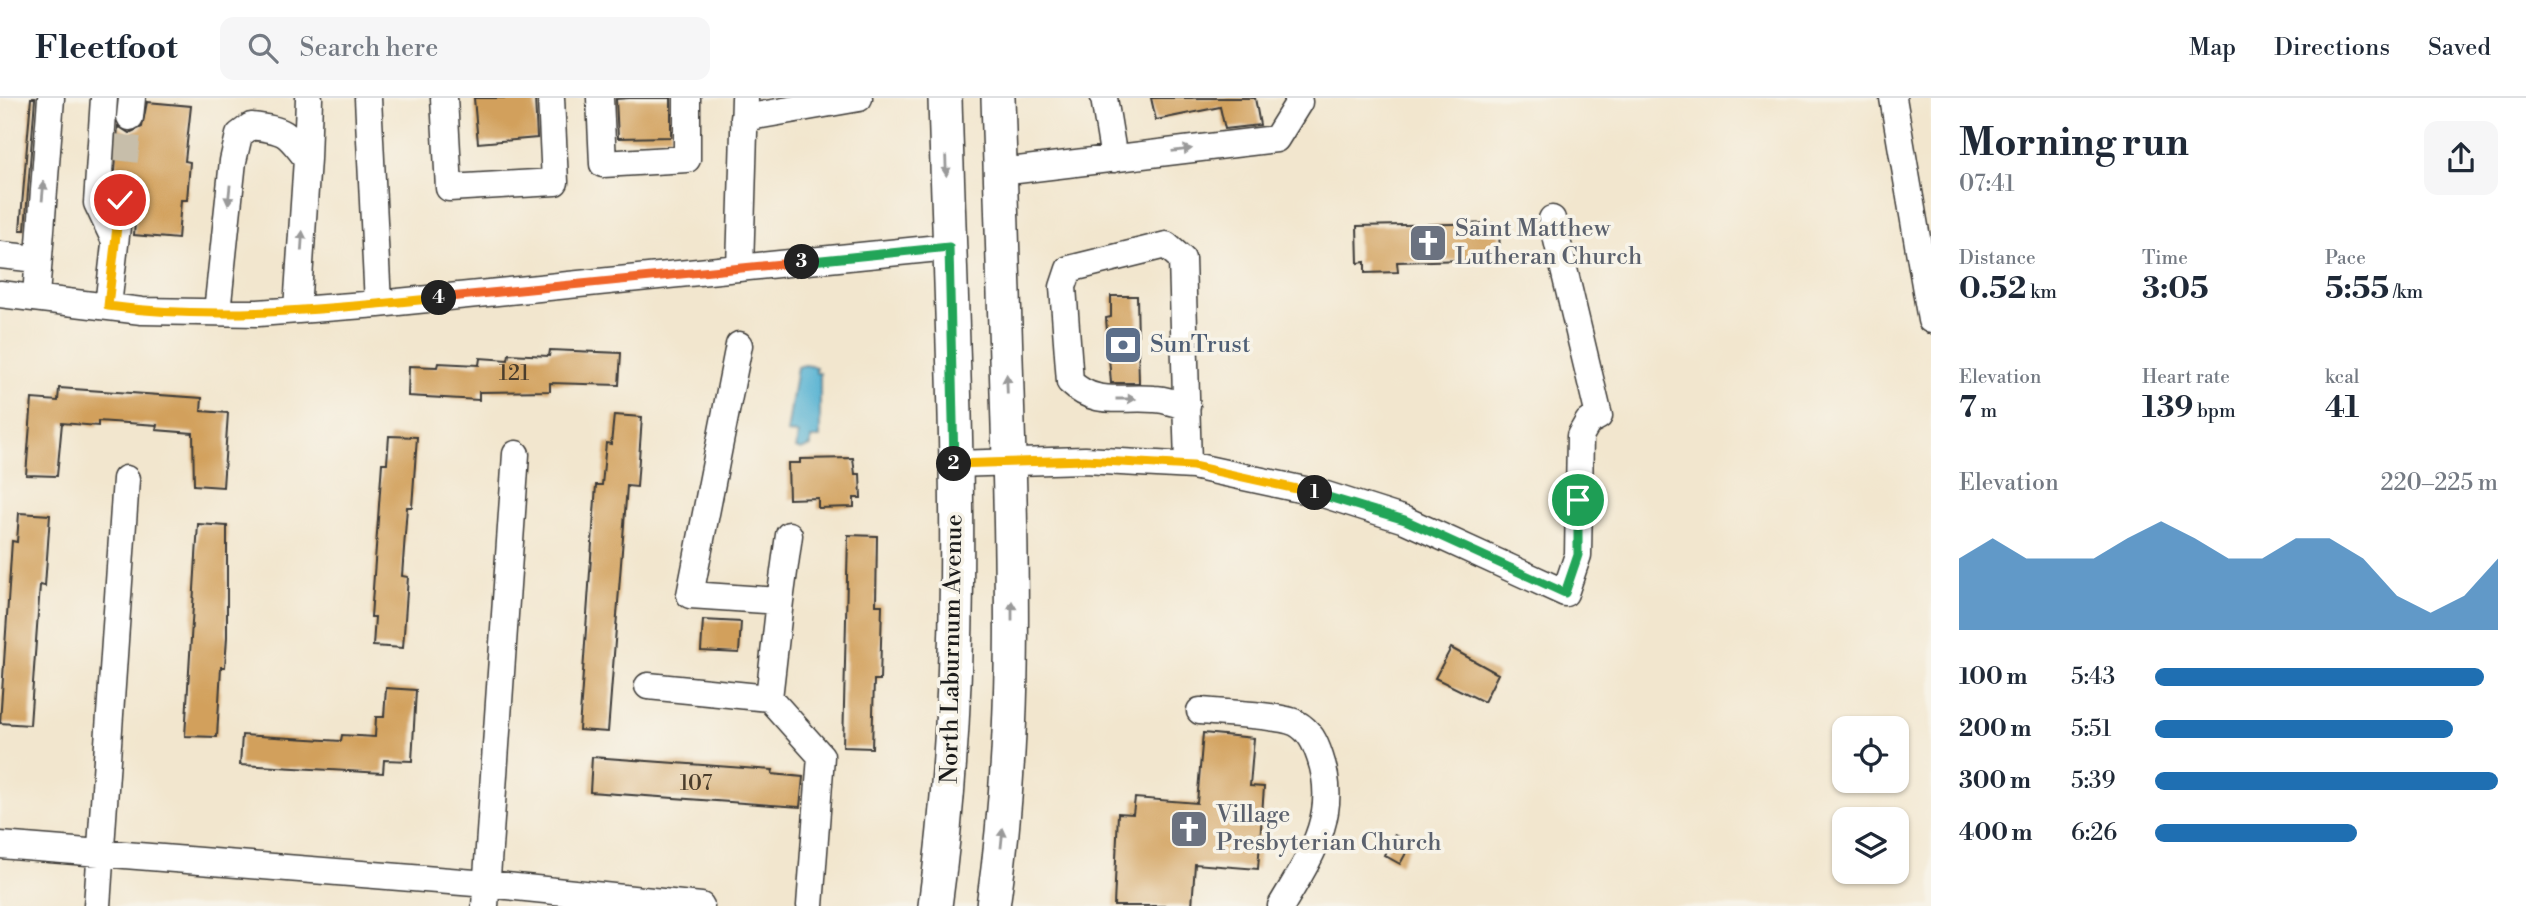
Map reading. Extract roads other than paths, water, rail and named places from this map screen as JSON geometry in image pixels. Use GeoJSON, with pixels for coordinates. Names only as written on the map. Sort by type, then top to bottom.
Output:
{"type":"FeatureCollection","features":[{"type":"Feature","properties":{"kind":"main road","name":"North Laburnum Avenue"},"geometry":{"type":"LineString","coordinates":[[935,906],[947,817],[956,691],[958,599],[945,98]]}},
{"type":"Feature","properties":{"kind":"main road"},"geometry":{"type":"LineString","coordinates":[[993,906],[1006,808],[1012,707],[1009,462],[998,98]]}},
{"type":"Feature","properties":{"kind":"street"},"geometry":{"type":"LineString","coordinates":[[36,296],[51,98]]}},
{"type":"Feature","properties":{"kind":"street"},"geometry":{"type":"LineString","coordinates":[[104,98],[97,203],[115,241]]}},
{"type":"Feature","properties":{"kind":"street"},"geometry":{"type":"LineString","coordinates":[[297,309],[309,98]]}},
{"type":"Feature","properties":{"kind":"street"},"geometry":{"type":"LineString","coordinates":[[368,98],[378,304]]}},
{"type":"Feature","properties":{"kind":"street"},"geometry":{"type":"LineString","coordinates":[[444,98],[449,188],[555,182],[551,98]]}},
{"type":"Feature","properties":{"kind":"street"},"geometry":{"type":"LineString","coordinates":[[600,98],[603,164],[687,159],[687,98]]}},
{"type":"Feature","properties":{"kind":"street"},"geometry":{"type":"LineString","coordinates":[[740,268],[745,108],[859,98]]}},
{"type":"Feature","properties":{"kind":"street"},"geometry":{"type":"LineString","coordinates":[[1104,98],[1114,159]]}},
{"type":"Feature","properties":{"kind":"street"},"geometry":{"type":"LineString","coordinates":[[1000,172],[1276,139],[1299,102],[1298,98]]}},
{"type":"Feature","properties":{"kind":"street"},"geometry":{"type":"LineString","coordinates":[[1893,98],[1931,320]]}},
{"type":"Feature","properties":{"kind":"street"},"geometry":{"type":"LineString","coordinates":[[217,312],[233,161],[239,135],[251,126],[279,129],[288,134],[307,159]]}},
{"type":"Feature","properties":{"kind":"street"},"geometry":{"type":"LineString","coordinates":[[108,306],[120,200]]}},
{"type":"Feature","properties":{"kind":"street"},"geometry":{"type":"LineString","coordinates":[[954,464],[1085,460],[1188,465],[1324,495],[1405,520],[1565,593],[1578,555],[1580,436],[1588,422],[1599,416],[1552,219]]}},
{"type":"Feature","properties":{"kind":"street"},"geometry":{"type":"LineString","coordinates":[[1186,406],[1155,399],[1100,399],[1083,394],[1070,382],[1063,286],[1069,269],[1166,245],[1182,259],[1188,465]]}},
{"type":"Feature","properties":{"kind":"street"},"geometry":{"type":"LineString","coordinates":[[0,294],[36,296],[142,311],[258,313],[378,304],[949,247]]}},
{"type":"Feature","properties":{"kind":"street"},"geometry":{"type":"LineString","coordinates":[[0,255],[38,259]]}},
{"type":"Feature","properties":{"kind":"street"},"geometry":{"type":"LineString","coordinates":[[739,345],[690,595],[780,601]]}},
{"type":"Feature","properties":{"kind":"street"},"geometry":{"type":"LineString","coordinates":[[486,895],[516,454]]}},
{"type":"Feature","properties":{"kind":"street"},"geometry":{"type":"LineString","coordinates":[[97,906],[126,479]]}},
{"type":"Feature","properties":{"kind":"street"},"geometry":{"type":"LineString","coordinates":[[769,698],[789,535]]}},
{"type":"Feature","properties":{"kind":"street"},"geometry":{"type":"LineString","coordinates":[[648,686],[769,698],[821,756],[810,906]]}},
{"type":"Feature","properties":{"kind":"street"},"geometry":{"type":"LineString","coordinates":[[1200,711],[1293,721],[1310,733],[1315,743],[1329,791],[1317,842],[1281,906]]}},
{"type":"Feature","properties":{"kind":"street"},"geometry":{"type":"LineString","coordinates":[[0,845],[100,853],[486,895],[701,906]]}},
{"type":"Feature","properties":{"kind":"water"},"geometry":{"type":"Polygon","coordinates":[[[797,367],[816,367],[816,373],[820,373],[820,438],[811,438],[811,446],[801,450],[796,448],[798,434],[787,433],[797,367]]]}},
{"type":"Feature","properties":{"kind":"tunnel"},"geometry":{"type":"LineString","coordinates":[[120,200],[130,117]]}},
{"type":"Feature","properties":{"kind":"place","name":"Saint Matthew Lutheran Church"},"geometry":{"type":"Point","coordinates":[1428,243]}},
{"type":"Feature","properties":{"kind":"place","name":"SunTrust"},"geometry":{"type":"Point","coordinates":[1123,345]}},
{"type":"Feature","properties":{"kind":"place","name":"Village Presbyterian Church"},"geometry":{"type":"Point","coordinates":[1189,829]}}]}
